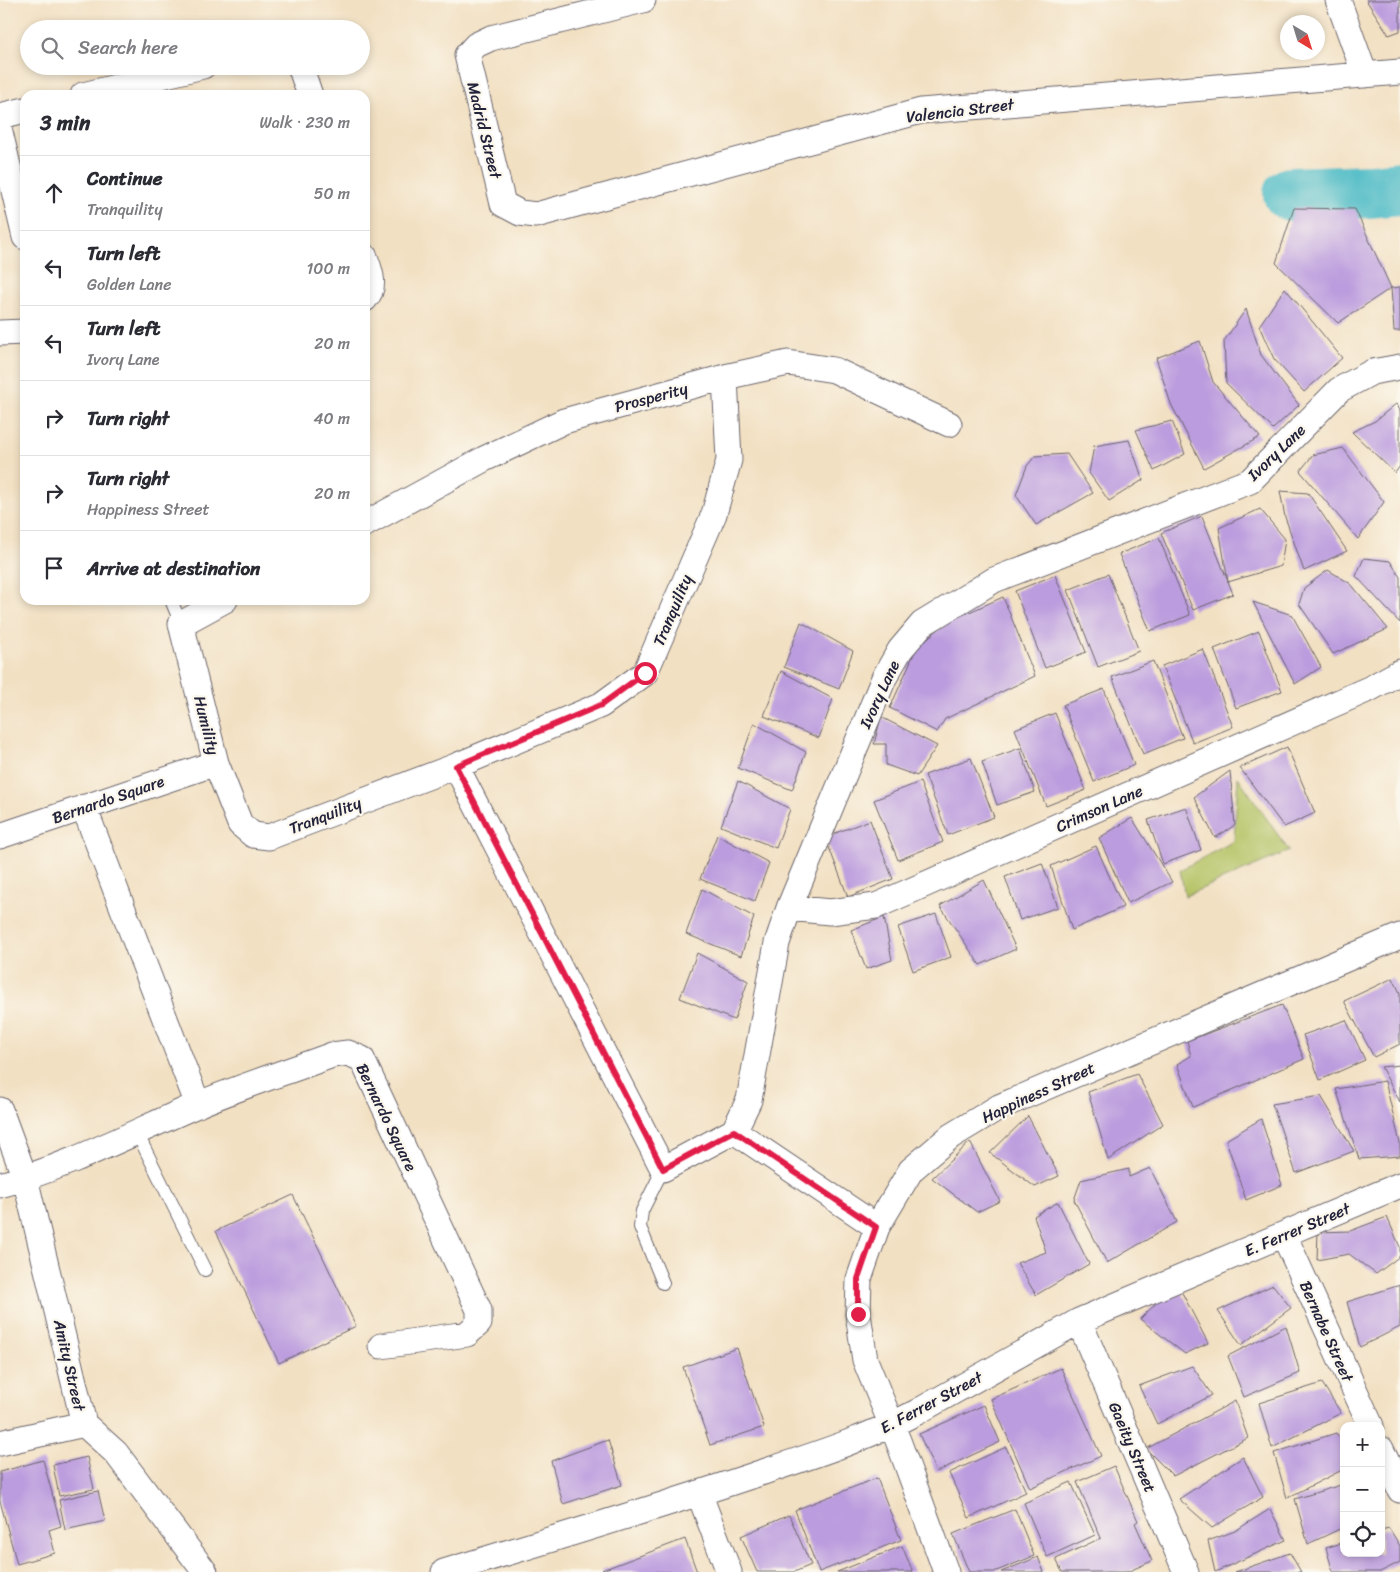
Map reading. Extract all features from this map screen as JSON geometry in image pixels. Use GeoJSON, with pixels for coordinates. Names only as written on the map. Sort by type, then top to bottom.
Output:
{"type":"FeatureCollection","features":[{"type":"Feature","properties":{"kind":"street","name":"Madrid Street"},"geometry":{"type":"LineString","coordinates":[[503,204],[467,56],[476,45],[491,38],[643,0]]}},
{"type":"Feature","properties":{"kind":"street"},"geometry":{"type":"LineString","coordinates":[[1338,0],[1365,75]]}},
{"type":"Feature","properties":{"kind":"street","name":"Valencia Street"},"geometry":{"type":"LineString","coordinates":[[503,204],[520,213],[536,214],[921,111],[1400,72]]}},
{"type":"Feature","properties":{"kind":"street"},"geometry":{"type":"LineString","coordinates":[[133,89],[176,75]]}},
{"type":"Feature","properties":{"kind":"street"},"geometry":{"type":"LineString","coordinates":[[303,75],[308,90]]}},
{"type":"Feature","properties":{"kind":"street"},"geometry":{"type":"LineString","coordinates":[[0,116],[20,111]]}},
{"type":"Feature","properties":{"kind":"street"},"geometry":{"type":"LineString","coordinates":[[0,132],[20,216]]}},
{"type":"Feature","properties":{"kind":"street"},"geometry":{"type":"LineString","coordinates":[[370,271],[372,288],[370,291]]}},
{"type":"Feature","properties":{"kind":"street"},"geometry":{"type":"LineString","coordinates":[[0,333],[20,332]]}},
{"type":"Feature","properties":{"kind":"street","name":"Prosperity"},"geometry":{"type":"LineString","coordinates":[[370,521],[484,459],[564,421],[726,377],[788,363],[834,370],[949,424]]}},
{"type":"Feature","properties":{"kind":"street","name":"Ivory Lane"},"geometry":{"type":"LineString","coordinates":[[734,1131],[749,1100],[777,942],[789,908],[884,678],[900,650],[922,624],[994,580],[1250,481],[1339,390],[1372,372],[1400,367]]}},
{"type":"Feature","properties":{"kind":"street","name":"Tranquility"},"geometry":{"type":"LineString","coordinates":[[240,824],[253,835],[269,837],[456,766],[601,705],[645,673],[714,514],[729,460],[726,377]]}},
{"type":"Feature","properties":{"kind":"street"},"geometry":{"type":"LineString","coordinates":[[181,624],[216,605]]}},
{"type":"Feature","properties":{"kind":"street","name":"Humility"},"geometry":{"type":"LineString","coordinates":[[181,624],[216,763],[240,824]]}},
{"type":"Feature","properties":{"kind":"street","name":"Crimson Lane"},"geometry":{"type":"LineString","coordinates":[[789,908],[830,912],[876,906],[1372,688],[1400,672]]}},
{"type":"Feature","properties":{"kind":"street","name":"Bernardo Square"},"geometry":{"type":"LineString","coordinates":[[0,836],[216,763]]}},
{"type":"Feature","properties":{"kind":"street"},"geometry":{"type":"LineString","coordinates":[[456,766],[663,1169],[734,1131],[876,1227]]}},
{"type":"Feature","properties":{"kind":"street"},"geometry":{"type":"LineString","coordinates":[[84,807],[198,1105]]}},
{"type":"Feature","properties":{"kind":"street","name":"Happiness Street"},"geometry":{"type":"LineString","coordinates":[[946,1572],[892,1425],[865,1360],[858,1314],[858,1279],[876,1227],[911,1170],[951,1136],[999,1107],[1400,936]]}},
{"type":"Feature","properties":{"kind":"street","name":"Bernardo Square"},"geometry":{"type":"LineString","coordinates":[[0,1185],[25,1178],[137,1133],[198,1105],[332,1055],[348,1053],[362,1059],[479,1310],[479,1323],[467,1334],[381,1346]]}},
{"type":"Feature","properties":{"kind":"street","name":"Amity Street"},"geometry":{"type":"LineString","coordinates":[[0,1110],[25,1178],[84,1424],[116,1453],[204,1572]]}},
{"type":"Feature","properties":{"kind":"street","name":"E. Ferrer Street"},"geometry":{"type":"LineString","coordinates":[[444,1572],[486,1566],[856,1440],[892,1425],[1079,1321],[1400,1185]]}},
{"type":"Feature","properties":{"kind":"street","name":"Bernabe Street"},"geometry":{"type":"LineString","coordinates":[[1284,1235],[1369,1422]]}},
{"type":"Feature","properties":{"kind":"street","name":"Gaeity Street"},"geometry":{"type":"LineString","coordinates":[[1079,1321],[1186,1572]]}},
{"type":"Feature","properties":{"kind":"street"},"geometry":{"type":"LineString","coordinates":[[0,1442],[84,1424]]}},
{"type":"Feature","properties":{"kind":"street"},"geometry":{"type":"LineString","coordinates":[[1385,1458],[1400,1490]]}},
{"type":"Feature","properties":{"kind":"street"},"geometry":{"type":"LineString","coordinates":[[700,1493],[729,1572]]}},
{"type":"Feature","properties":{"kind":"lane"},"geometry":{"type":"LineString","coordinates":[[173,605],[181,624]]}},
{"type":"Feature","properties":{"kind":"lane"},"geometry":{"type":"LineString","coordinates":[[137,1133],[205,1270]]}},
{"type":"Feature","properties":{"kind":"lane"},"geometry":{"type":"LineString","coordinates":[[663,1169],[642,1211],[640,1226],[663,1283]]}},
{"type":"Feature","properties":{"kind":"green space"},"geometry":{"type":"Polygon","coordinates":[[[1238,777],[1289,851],[1185,896],[1180,870],[1234,841],[1238,777]]]}},
{"type":"Feature","properties":{"kind":"building"},"geometry":{"type":"Polygon","coordinates":[[[1366,0],[1400,0],[1400,31],[1389,35],[1366,0]]]}},
{"type":"Feature","properties":{"kind":"building"},"geometry":{"type":"Polygon","coordinates":[[[1294,208],[1355,209],[1391,288],[1338,323],[1276,263],[1294,208]]]}},
{"type":"Feature","properties":{"kind":"building"},"geometry":{"type":"Polygon","coordinates":[[[1400,287],[1400,331],[1394,331],[1391,288],[1400,287]]]}},
{"type":"Feature","properties":{"kind":"building"},"geometry":{"type":"Polygon","coordinates":[[[1285,288],[1342,358],[1304,392],[1274,359],[1259,326],[1285,288]]]}},
{"type":"Feature","properties":{"kind":"building"},"geometry":{"type":"Polygon","coordinates":[[[1246,309],[1261,355],[1299,405],[1273,429],[1226,383],[1224,341],[1246,309]]]}},
{"type":"Feature","properties":{"kind":"building"},"geometry":{"type":"Polygon","coordinates":[[[1200,341],[1213,382],[1260,437],[1204,468],[1171,404],[1156,358],[1200,341]]]}},
{"type":"Feature","properties":{"kind":"building"},"geometry":{"type":"Polygon","coordinates":[[[1397,403],[1400,410],[1400,466],[1395,473],[1352,432],[1375,421],[1397,403]]]}},
{"type":"Feature","properties":{"kind":"building"},"geometry":{"type":"Polygon","coordinates":[[[1172,421],[1185,454],[1154,471],[1136,430],[1172,421]]]}},
{"type":"Feature","properties":{"kind":"building"},"geometry":{"type":"Polygon","coordinates":[[[1129,440],[1143,480],[1109,501],[1089,473],[1094,446],[1129,440]]]}},
{"type":"Feature","properties":{"kind":"building"},"geometry":{"type":"Polygon","coordinates":[[[1343,448],[1384,502],[1358,539],[1300,471],[1313,455],[1343,448]]]}},
{"type":"Feature","properties":{"kind":"building"},"geometry":{"type":"Polygon","coordinates":[[[1067,454],[1093,493],[1036,525],[1016,495],[1027,466],[1035,456],[1067,454]]]}},
{"type":"Feature","properties":{"kind":"building"},"geometry":{"type":"Polygon","coordinates":[[[1280,491],[1308,493],[1347,551],[1304,571],[1285,517],[1280,491]]]}},
{"type":"Feature","properties":{"kind":"building"},"geometry":{"type":"Polygon","coordinates":[[[1260,509],[1285,539],[1281,566],[1228,582],[1219,528],[1260,509]]]}},
{"type":"Feature","properties":{"kind":"building"},"geometry":{"type":"Polygon","coordinates":[[[1202,516],[1233,594],[1193,610],[1161,533],[1202,516]]]}},
{"type":"Feature","properties":{"kind":"building"},"geometry":{"type":"Polygon","coordinates":[[[1159,538],[1190,615],[1150,631],[1119,554],[1159,538]]]}},
{"type":"Feature","properties":{"kind":"building"},"geometry":{"type":"Polygon","coordinates":[[[1364,558],[1390,561],[1400,577],[1400,623],[1356,576],[1364,558]]]}},
{"type":"Feature","properties":{"kind":"building"},"geometry":{"type":"Polygon","coordinates":[[[1328,570],[1351,584],[1388,629],[1333,654],[1299,604],[1304,588],[1328,570]]]}},
{"type":"Feature","properties":{"kind":"building"},"geometry":{"type":"Polygon","coordinates":[[[1108,574],[1139,651],[1098,667],[1068,590],[1108,574]]]}},
{"type":"Feature","properties":{"kind":"building"},"geometry":{"type":"Polygon","coordinates":[[[1055,575],[1086,652],[1045,668],[1015,591],[1055,575]]]}},
{"type":"Feature","properties":{"kind":"building"},"geometry":{"type":"Polygon","coordinates":[[[1003,597],[1035,676],[945,719],[937,732],[890,708],[917,647],[947,622],[1003,597]]]}},
{"type":"Feature","properties":{"kind":"building"},"geometry":{"type":"Polygon","coordinates":[[[1253,602],[1292,615],[1321,667],[1295,684],[1253,602]]]}},
{"type":"Feature","properties":{"kind":"building"},"geometry":{"type":"Polygon","coordinates":[[[801,622],[853,651],[839,689],[784,667],[801,622]]]}},
{"type":"Feature","properties":{"kind":"building"},"geometry":{"type":"Polygon","coordinates":[[[1259,631],[1282,691],[1236,708],[1214,649],[1259,631]]]}},
{"type":"Feature","properties":{"kind":"building"},"geometry":{"type":"Polygon","coordinates":[[[1203,649],[1233,727],[1193,743],[1162,666],[1203,649]]]}},
{"type":"Feature","properties":{"kind":"building"},"geometry":{"type":"Polygon","coordinates":[[[1153,661],[1183,738],[1143,754],[1112,677],[1153,661]]]}},
{"type":"Feature","properties":{"kind":"building"},"geometry":{"type":"Polygon","coordinates":[[[781,671],[833,699],[819,738],[764,716],[781,671]]]}},
{"type":"Feature","properties":{"kind":"building"},"geometry":{"type":"Polygon","coordinates":[[[1104,689],[1134,765],[1094,782],[1063,705],[1104,689]]]}},
{"type":"Feature","properties":{"kind":"building"},"geometry":{"type":"Polygon","coordinates":[[[1055,713],[1086,790],[1046,806],[1015,729],[1055,713]]]}},
{"type":"Feature","properties":{"kind":"building"},"geometry":{"type":"Polygon","coordinates":[[[881,717],[937,746],[917,776],[886,765],[886,744],[874,744],[881,717]]]}},
{"type":"Feature","properties":{"kind":"building"},"geometry":{"type":"Polygon","coordinates":[[[754,723],[806,752],[792,790],[738,768],[754,723]]]}},
{"type":"Feature","properties":{"kind":"building"},"geometry":{"type":"Polygon","coordinates":[[[1287,747],[1315,813],[1284,827],[1240,768],[1287,747]]]}},
{"type":"Feature","properties":{"kind":"building"},"geometry":{"type":"Polygon","coordinates":[[[1020,748],[1035,792],[997,805],[982,762],[1020,748]]]}},
{"type":"Feature","properties":{"kind":"building"},"geometry":{"type":"Polygon","coordinates":[[[971,758],[994,817],[948,835],[925,775],[971,758]]]}},
{"type":"Feature","properties":{"kind":"building"},"geometry":{"type":"Polygon","coordinates":[[[1230,771],[1235,825],[1215,838],[1194,797],[1230,771]]]}},
{"type":"Feature","properties":{"kind":"building"},"geometry":{"type":"Polygon","coordinates":[[[738,781],[790,809],[776,848],[721,826],[738,781]]]}},
{"type":"Feature","properties":{"kind":"building"},"geometry":{"type":"Polygon","coordinates":[[[920,782],[943,842],[898,860],[874,800],[920,782]]]}},
{"type":"Feature","properties":{"kind":"building"},"geometry":{"type":"Polygon","coordinates":[[[1186,807],[1201,850],[1163,864],[1148,820],[1186,807]]]}},
{"type":"Feature","properties":{"kind":"building"},"geometry":{"type":"Polygon","coordinates":[[[1132,818],[1172,882],[1128,903],[1099,838],[1132,818]]]}},
{"type":"Feature","properties":{"kind":"building"},"geometry":{"type":"Polygon","coordinates":[[[870,820],[893,879],[848,897],[825,837],[870,820]]]}},
{"type":"Feature","properties":{"kind":"building"},"geometry":{"type":"Polygon","coordinates":[[[717,835],[769,863],[755,901],[700,879],[717,835]]]}},
{"type":"Feature","properties":{"kind":"building"},"geometry":{"type":"Polygon","coordinates":[[[1096,846],[1123,907],[1072,930],[1051,866],[1096,846]]]}},
{"type":"Feature","properties":{"kind":"building"},"geometry":{"type":"Polygon","coordinates":[[[1042,863],[1058,907],[1020,920],[1005,877],[1042,863]]]}},
{"type":"Feature","properties":{"kind":"building"},"geometry":{"type":"Polygon","coordinates":[[[984,880],[1016,949],[980,965],[940,906],[984,880]]]}},
{"type":"Feature","properties":{"kind":"building"},"geometry":{"type":"Polygon","coordinates":[[[702,889],[754,917],[741,956],[686,934],[702,889]]]}},
{"type":"Feature","properties":{"kind":"building"},"geometry":{"type":"Polygon","coordinates":[[[936,914],[951,957],[913,971],[898,927],[936,914]]]}},
{"type":"Feature","properties":{"kind":"building"},"geometry":{"type":"Polygon","coordinates":[[[884,917],[892,960],[866,969],[851,930],[884,917]]]}},
{"type":"Feature","properties":{"kind":"building"},"geometry":{"type":"Polygon","coordinates":[[[697,953],[748,981],[734,1020],[680,998],[697,953]]]}},
{"type":"Feature","properties":{"kind":"building"},"geometry":{"type":"Polygon","coordinates":[[[1393,978],[1400,993],[1400,1044],[1374,1057],[1344,1001],[1393,978]]]}},
{"type":"Feature","properties":{"kind":"building"},"geometry":{"type":"Polygon","coordinates":[[[1282,1005],[1304,1059],[1193,1107],[1177,1064],[1191,1056],[1187,1041],[1282,1005]]]}},
{"type":"Feature","properties":{"kind":"building"},"geometry":{"type":"Polygon","coordinates":[[[1346,1020],[1365,1060],[1320,1080],[1303,1035],[1346,1020]]]}},
{"type":"Feature","properties":{"kind":"building"},"geometry":{"type":"Polygon","coordinates":[[[1400,1065],[1400,1102],[1381,1067],[1400,1065]]]}},
{"type":"Feature","properties":{"kind":"building"},"geometry":{"type":"Polygon","coordinates":[[[1137,1074],[1163,1124],[1108,1160],[1088,1092],[1137,1074]]]}},
{"type":"Feature","properties":{"kind":"building"},"geometry":{"type":"Polygon","coordinates":[[[1385,1081],[1400,1143],[1400,1156],[1359,1159],[1336,1089],[1385,1081]]]}},
{"type":"Feature","properties":{"kind":"building"},"geometry":{"type":"Polygon","coordinates":[[[1321,1096],[1354,1151],[1296,1173],[1272,1104],[1321,1096]]]}},
{"type":"Feature","properties":{"kind":"building"},"geometry":{"type":"Polygon","coordinates":[[[1028,1116],[1059,1176],[1035,1187],[990,1153],[1028,1116]]]}},
{"type":"Feature","properties":{"kind":"building"},"geometry":{"type":"Polygon","coordinates":[[[1261,1119],[1282,1185],[1246,1200],[1226,1140],[1261,1119]]]}},
{"type":"Feature","properties":{"kind":"building"},"geometry":{"type":"Polygon","coordinates":[[[970,1142],[1000,1201],[977,1212],[932,1178],[970,1142]]]}},
{"type":"Feature","properties":{"kind":"building"},"geometry":{"type":"Polygon","coordinates":[[[1150,1168],[1177,1222],[1107,1263],[1074,1200],[1081,1180],[1129,1169],[1129,1177],[1150,1168]]]}},
{"type":"Feature","properties":{"kind":"building"},"geometry":{"type":"Polygon","coordinates":[[[293,1195],[356,1326],[279,1363],[216,1231],[293,1195]]]}},
{"type":"Feature","properties":{"kind":"building"},"geometry":{"type":"Polygon","coordinates":[[[1058,1202],[1089,1264],[1036,1295],[1017,1263],[1046,1252],[1034,1216],[1058,1202]]]}},
{"type":"Feature","properties":{"kind":"building"},"geometry":{"type":"Polygon","coordinates":[[[1387,1217],[1400,1247],[1400,1256],[1376,1274],[1349,1254],[1317,1260],[1318,1232],[1350,1231],[1387,1217]]]}},
{"type":"Feature","properties":{"kind":"building"},"geometry":{"type":"Polygon","coordinates":[[[1177,1283],[1208,1343],[1185,1354],[1140,1319],[1177,1283]]]}},
{"type":"Feature","properties":{"kind":"building"},"geometry":{"type":"Polygon","coordinates":[[[1273,1285],[1291,1308],[1241,1345],[1218,1311],[1273,1285]]]}},
{"type":"Feature","properties":{"kind":"building"},"geometry":{"type":"Polygon","coordinates":[[[1400,1285],[1400,1327],[1360,1347],[1347,1302],[1400,1285]]]}},
{"type":"Feature","properties":{"kind":"building"},"geometry":{"type":"Polygon","coordinates":[[[1286,1326],[1300,1373],[1244,1397],[1228,1356],[1286,1326]]]}},
{"type":"Feature","properties":{"kind":"building"},"geometry":{"type":"Polygon","coordinates":[[[737,1348],[764,1427],[710,1445],[683,1367],[737,1348]]]}},
{"type":"Feature","properties":{"kind":"building"},"geometry":{"type":"Polygon","coordinates":[[[1192,1366],[1212,1395],[1157,1424],[1139,1386],[1192,1366]]]}},
{"type":"Feature","properties":{"kind":"building"},"geometry":{"type":"Polygon","coordinates":[[[1061,1368],[1101,1456],[1030,1488],[991,1399],[1061,1368]]]}},
{"type":"Feature","properties":{"kind":"building"},"geometry":{"type":"Polygon","coordinates":[[[1322,1383],[1341,1413],[1272,1448],[1259,1403],[1322,1383]]]}},
{"type":"Feature","properties":{"kind":"building"},"geometry":{"type":"Polygon","coordinates":[[[1235,1401],[1248,1438],[1173,1476],[1146,1449],[1235,1401]]]}},
{"type":"Feature","properties":{"kind":"building"},"geometry":{"type":"Polygon","coordinates":[[[984,1405],[1000,1442],[936,1472],[919,1434],[984,1405]]]}},
{"type":"Feature","properties":{"kind":"building"},"geometry":{"type":"Polygon","coordinates":[[[1336,1433],[1340,1438],[1340,1471],[1287,1498],[1274,1453],[1336,1433]]]}},
{"type":"Feature","properties":{"kind":"building"},"geometry":{"type":"Polygon","coordinates":[[[608,1440],[622,1485],[563,1504],[551,1461],[608,1440]]]}},
{"type":"Feature","properties":{"kind":"building"},"geometry":{"type":"Polygon","coordinates":[[[1006,1447],[1026,1492],[969,1518],[949,1473],[1006,1447]]]}},
{"type":"Feature","properties":{"kind":"building"},"geometry":{"type":"Polygon","coordinates":[[[87,1457],[94,1489],[59,1496],[53,1465],[87,1457]]]}},
{"type":"Feature","properties":{"kind":"building"},"geometry":{"type":"Polygon","coordinates":[[[1243,1457],[1263,1497],[1212,1528],[1179,1499],[1243,1457]]]}},
{"type":"Feature","properties":{"kind":"building"},"geometry":{"type":"Polygon","coordinates":[[[43,1460],[61,1526],[49,1530],[55,1553],[17,1564],[0,1501],[0,1472],[43,1460]]]}},
{"type":"Feature","properties":{"kind":"building"},"geometry":{"type":"Polygon","coordinates":[[[1114,1466],[1138,1521],[1135,1523],[1152,1561],[1127,1572],[1062,1572],[1056,1559],[1101,1538],[1077,1482],[1114,1466]]]}},
{"type":"Feature","properties":{"kind":"building"},"geometry":{"type":"Polygon","coordinates":[[[877,1478],[901,1540],[819,1572],[795,1510],[877,1478]]]}},
{"type":"Feature","properties":{"kind":"building"},"geometry":{"type":"Polygon","coordinates":[[[1071,1482],[1095,1535],[1047,1557],[1024,1503],[1071,1482]]]}},
{"type":"Feature","properties":{"kind":"building"},"geometry":{"type":"Polygon","coordinates":[[[1340,1485],[1340,1529],[1308,1544],[1295,1499],[1340,1485]]]}},
{"type":"Feature","properties":{"kind":"building"},"geometry":{"type":"Polygon","coordinates":[[[98,1491],[105,1521],[65,1530],[59,1500],[98,1491]]]}},
{"type":"Feature","properties":{"kind":"building"},"geometry":{"type":"Polygon","coordinates":[[[1015,1509],[1034,1556],[994,1572],[969,1572],[953,1534],[1015,1509]]]}},
{"type":"Feature","properties":{"kind":"building"},"geometry":{"type":"Polygon","coordinates":[[[1270,1509],[1286,1540],[1215,1572],[1208,1541],[1235,1531],[1270,1509]]]}},
{"type":"Feature","properties":{"kind":"building"},"geometry":{"type":"Polygon","coordinates":[[[789,1515],[811,1565],[794,1572],[757,1572],[741,1536],[789,1515]]]}},
{"type":"Feature","properties":{"kind":"building"},"geometry":{"type":"Polygon","coordinates":[[[1389,1528],[1400,1546],[1400,1562],[1380,1572],[1333,1572],[1326,1548],[1340,1543],[1340,1557],[1385,1557],[1385,1529],[1389,1528]]]}},
{"type":"Feature","properties":{"kind":"building"},"geometry":{"type":"Polygon","coordinates":[[[685,1539],[697,1572],[603,1572],[602,1570],[685,1539]]]}},
{"type":"Feature","properties":{"kind":"building"},"geometry":{"type":"Polygon","coordinates":[[[902,1546],[913,1572],[837,1572],[902,1546]]]}},
{"type":"Feature","properties":{"kind":"building"},"geometry":{"type":"Polygon","coordinates":[[[1290,1553],[1301,1572],[1235,1572],[1290,1553]]]}},
{"type":"Feature","properties":{"kind":"building"},"geometry":{"type":"Polygon","coordinates":[[[1038,1557],[1044,1572],[1001,1572],[1038,1557]]]}},
{"type":"Feature","properties":{"kind":"waterway"},"geometry":{"type":"LineString","coordinates":[[1290,194],[1400,188]]}},
{"type":"Feature","properties":{"kind":"route"},"geometry":{"type":"LineString","coordinates":[[645,673],[601,705],[456,766],[663,1169],[734,1131],[876,1227],[858,1279],[858,1314]]}}]}
